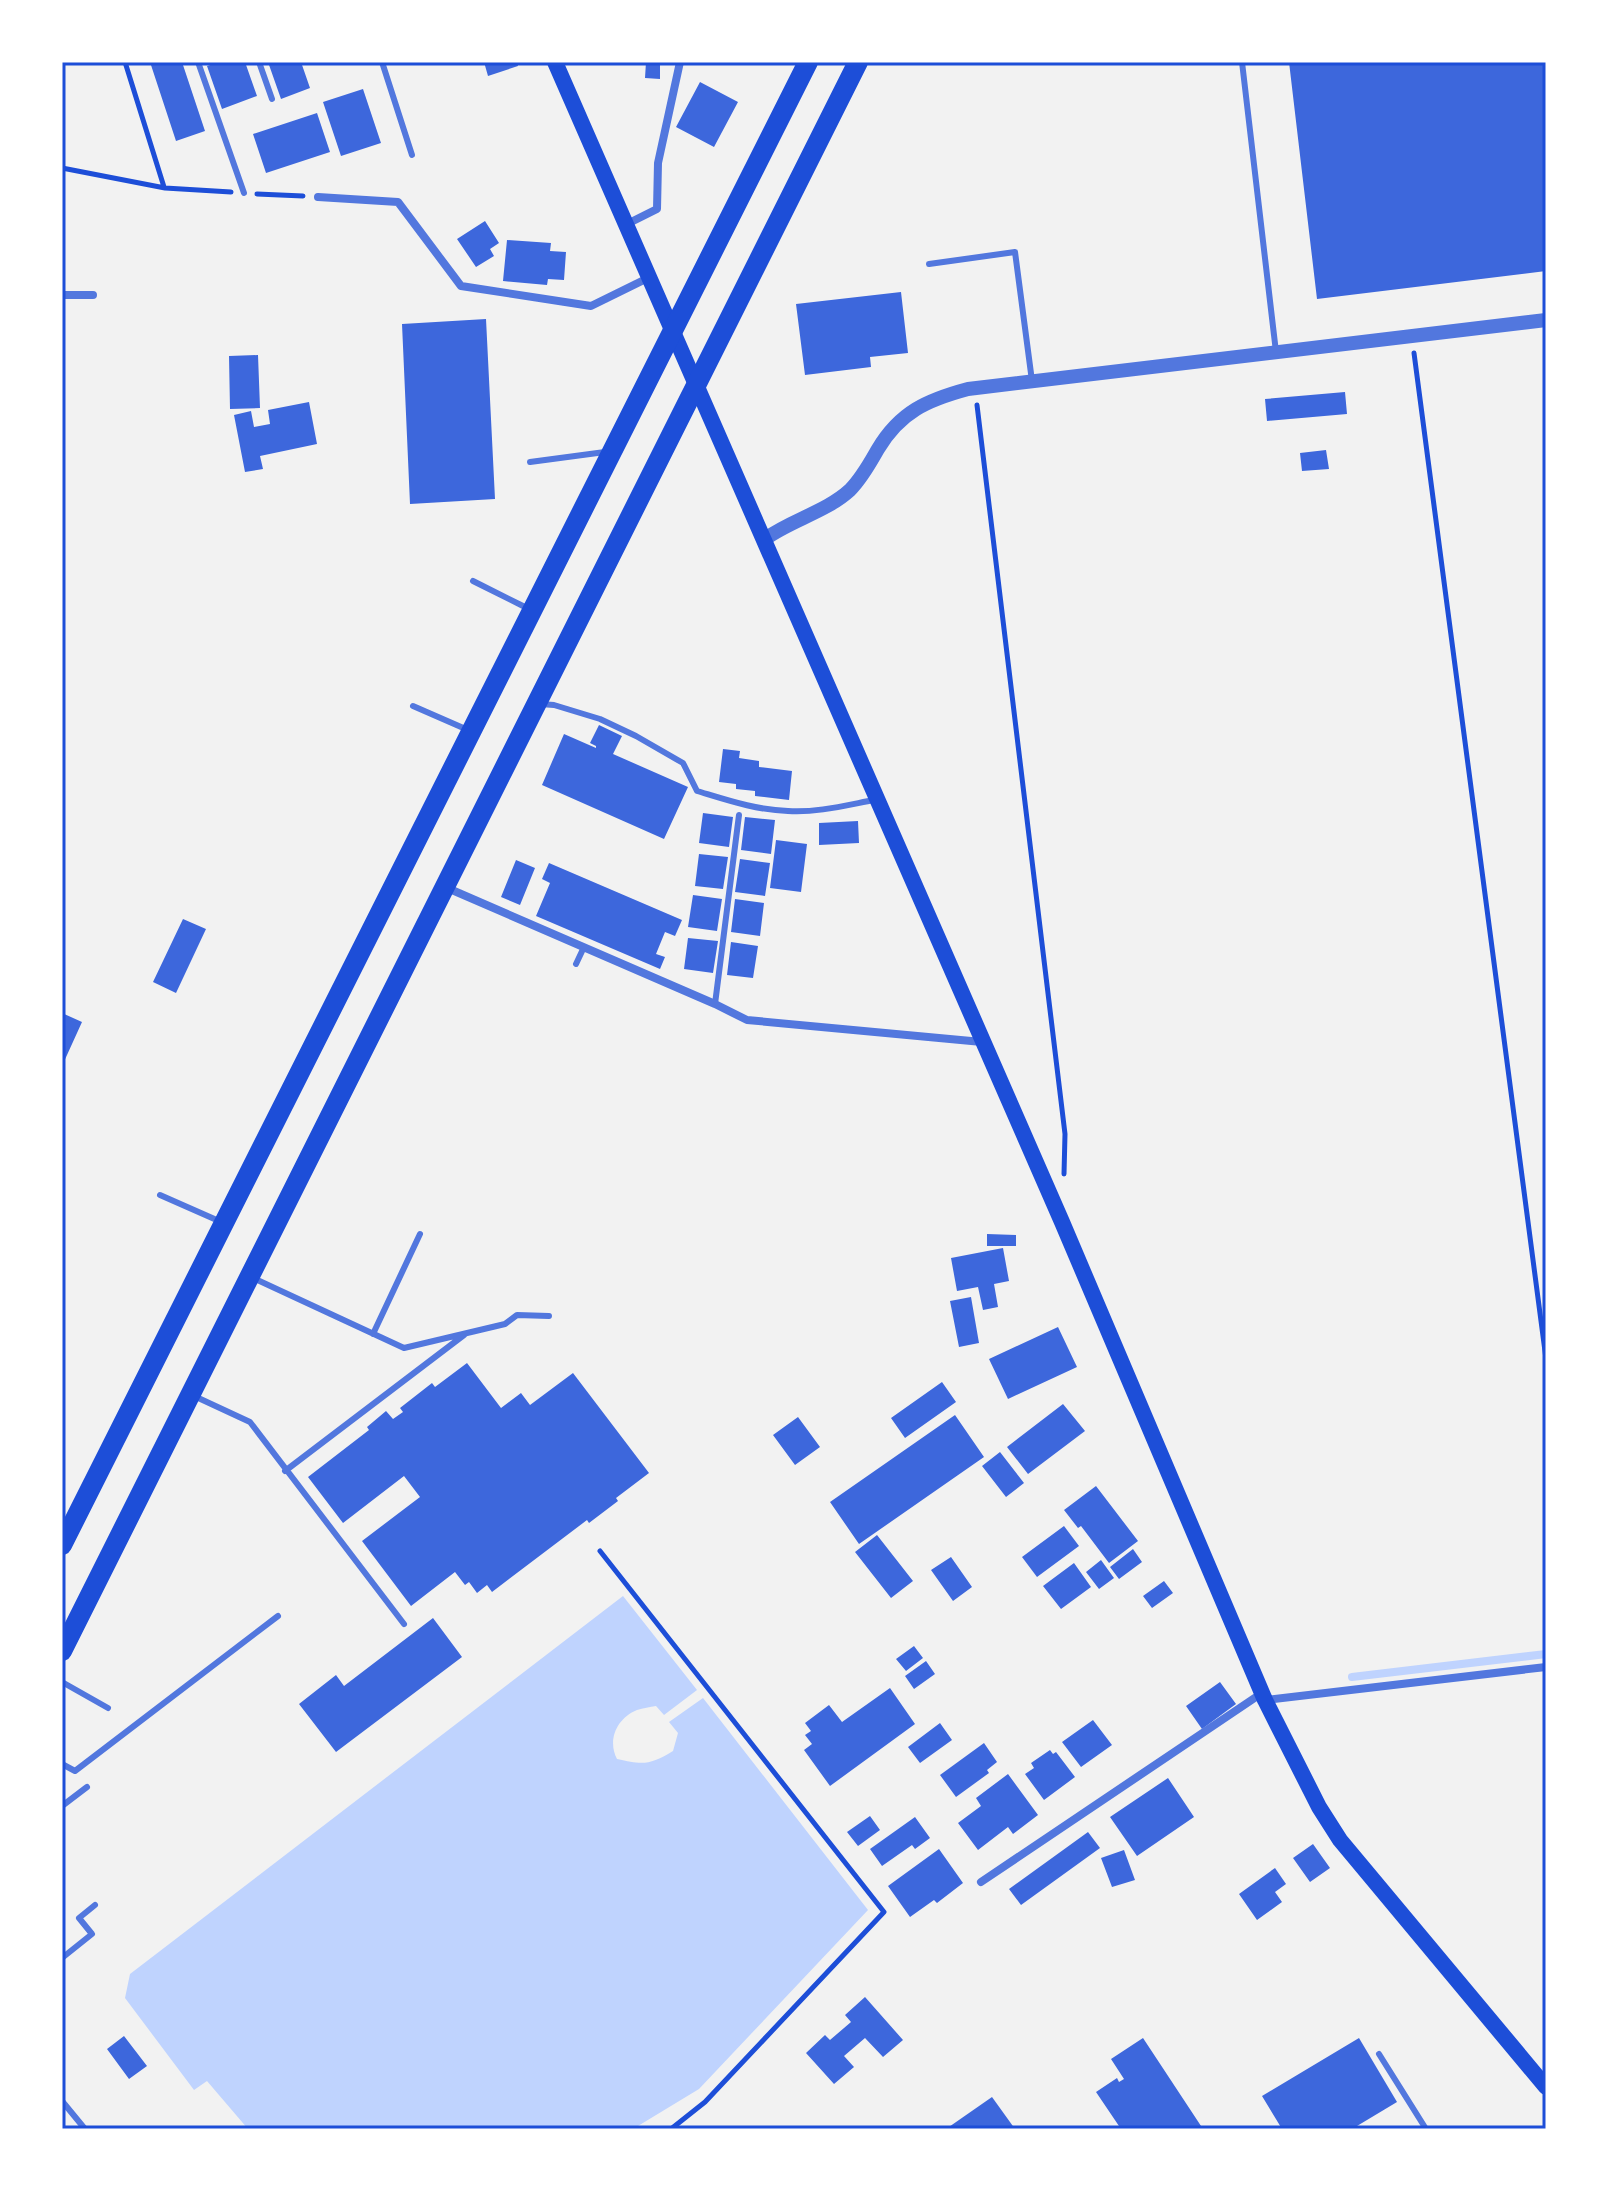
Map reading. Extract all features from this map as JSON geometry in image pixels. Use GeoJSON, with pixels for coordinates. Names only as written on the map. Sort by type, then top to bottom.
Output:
{"type":"FeatureCollection","features":[{"type":"Feature","properties":{"kind":"highway"},"geometry":{"type":"LineString","coordinates":[[62,1545],[808,62]]}},
{"type":"Feature","properties":{"kind":"highway"},"geometry":{"type":"LineString","coordinates":[[62,1651],[858,62]]}},
{"type":"Feature","properties":{"kind":"main road"},"geometry":{"type":"LineString","coordinates":[[555,62],[1062,1222],[1264,1696],[1319,1807],[1340,1840],[1546,2087]]}},
{"type":"Feature","properties":{"kind":"street"},"geometry":{"type":"LineString","coordinates":[[627,224],[657,209],[658,163],[680,62]]}},
{"type":"Feature","properties":{"kind":"street"},"geometry":{"type":"LineString","coordinates":[[318,197],[398,202],[461,286],[591,306],[650,277]]}},
{"type":"Feature","properties":{"kind":"street"},"geometry":{"type":"LineString","coordinates":[[62,295],[93,295]]}},
{"type":"Feature","properties":{"kind":"street"},"geometry":{"type":"LineString","coordinates":[[765,539],[839,499],[852,488],[893,427],[932,400],[975,388],[1546,320]]}},
{"type":"Feature","properties":{"kind":"street"},"geometry":{"type":"LineString","coordinates":[[445,887],[747,1020],[983,1042]]}},
{"type":"Feature","properties":{"kind":"street"},"geometry":{"type":"LineString","coordinates":[[981,1882],[1264,1696],[1546,1667]]}},
{"type":"Feature","properties":{"kind":"lane"},"geometry":{"type":"LineString","coordinates":[[198,62],[244,193]]}},
{"type":"Feature","properties":{"kind":"lane"},"geometry":{"type":"LineString","coordinates":[[259,62],[272,99]]}},
{"type":"Feature","properties":{"kind":"lane"},"geometry":{"type":"LineString","coordinates":[[382,62],[412,155]]}},
{"type":"Feature","properties":{"kind":"lane"},"geometry":{"type":"LineString","coordinates":[[1242,62],[1276,352]]}},
{"type":"Feature","properties":{"kind":"lane"},"geometry":{"type":"LineString","coordinates":[[929,264],[1015,252],[1032,381]]}},
{"type":"Feature","properties":{"kind":"lane"},"geometry":{"type":"LineString","coordinates":[[530,462],[612,451]]}},
{"type":"Feature","properties":{"kind":"lane"},"geometry":{"type":"LineString","coordinates":[[473,581],[533,610]]}},
{"type":"Feature","properties":{"kind":"lane"},"geometry":{"type":"LineString","coordinates":[[536,704],[554,705],[600,719],[683,763],[697,791],[751,807],[790,812],[878,800]]}},
{"type":"Feature","properties":{"kind":"lane"},"geometry":{"type":"LineString","coordinates":[[413,706],[471,731]]}},
{"type":"Feature","properties":{"kind":"lane"},"geometry":{"type":"LineString","coordinates":[[715,1004],[739,815]]}},
{"type":"Feature","properties":{"kind":"lane"},"geometry":{"type":"LineString","coordinates":[[576,964],[584,947]]}},
{"type":"Feature","properties":{"kind":"lane"},"geometry":{"type":"LineString","coordinates":[[160,1195],[224,1223]]}},
{"type":"Feature","properties":{"kind":"lane"},"geometry":{"type":"LineString","coordinates":[[373,1334],[420,1234]]}},
{"type":"Feature","properties":{"kind":"lane"},"geometry":{"type":"LineString","coordinates":[[250,1276],[404,1348],[505,1324],[517,1315],[549,1316]]}},
{"type":"Feature","properties":{"kind":"lane"},"geometry":{"type":"LineString","coordinates":[[285,1471],[468,1333]]}},
{"type":"Feature","properties":{"kind":"lane"},"geometry":{"type":"LineString","coordinates":[[190,1394],[250,1422],[404,1624]]}},
{"type":"Feature","properties":{"kind":"lane"},"geometry":{"type":"LineString","coordinates":[[62,1764],[75,1771],[278,1616]]}},
{"type":"Feature","properties":{"kind":"lane"},"geometry":{"type":"LineString","coordinates":[[62,1682],[108,1708]]}},
{"type":"Feature","properties":{"kind":"lane"},"geometry":{"type":"LineString","coordinates":[[62,1806],[87,1787]]}},
{"type":"Feature","properties":{"kind":"lane"},"geometry":{"type":"LineString","coordinates":[[62,1958],[92,1934],[79,1918],[95,1905]]}},
{"type":"Feature","properties":{"kind":"lane"},"geometry":{"type":"LineString","coordinates":[[1379,2054],[1426,2129]]}},
{"type":"Feature","properties":{"kind":"lane"},"geometry":{"type":"LineString","coordinates":[[62,2101],[85,2129]]}},
{"type":"Feature","properties":{"kind":"path"},"geometry":{"type":"LineString","coordinates":[[125,62],[165,188]]}},
{"type":"Feature","properties":{"kind":"path"},"geometry":{"type":"LineString","coordinates":[[62,168],[165,188],[318,197]]}},
{"type":"Feature","properties":{"kind":"path"},"geometry":{"type":"LineString","coordinates":[[1412,336],[1546,1359]]}},
{"type":"Feature","properties":{"kind":"path"},"geometry":{"type":"LineString","coordinates":[[975,388],[1065,1134],[1064,1178]]}},
{"type":"Feature","properties":{"kind":"path"},"geometry":{"type":"LineString","coordinates":[[600,1551],[884,1912],[705,2102],[671,2129]]}},
{"type":"Feature","properties":{"kind":"water"},"geometry":{"type":"Polygon","coordinates":[[[623,1596],[697,1690],[664,1715],[656,1706],[637,1710],[624,1718],[614,1737],[617,1759],[646,1762],[673,1751],[678,1733],[669,1722],[703,1698],[868,1910],[699,2089],[633,2129],[248,2129],[207,2081],[194,2090],[125,1998],[130,1974],[623,1596]]]}},
{"type":"Feature","properties":{"kind":"building"},"geometry":{"type":"Polygon","coordinates":[[[150,62],[182,62],[205,131],[176,141],[150,62]]]}},
{"type":"Feature","properties":{"kind":"building"},"geometry":{"type":"Polygon","coordinates":[[[220,62],[245,62],[257,96],[222,109],[207,66],[220,62]]]}},
{"type":"Feature","properties":{"kind":"building"},"geometry":{"type":"Polygon","coordinates":[[[268,62],[301,62],[310,88],[281,99],[268,62]]]}},
{"type":"Feature","properties":{"kind":"building"},"geometry":{"type":"Polygon","coordinates":[[[484,62],[517,62],[518,66],[488,76],[484,62]]]}},
{"type":"Feature","properties":{"kind":"building"},"geometry":{"type":"Polygon","coordinates":[[[646,62],[660,62],[660,79],[645,78],[646,62]]]}},
{"type":"Feature","properties":{"kind":"building"},"geometry":{"type":"Polygon","coordinates":[[[1289,62],[1546,62],[1546,271],[1317,299],[1289,62]]]}},
{"type":"Feature","properties":{"kind":"building"},"geometry":{"type":"Polygon","coordinates":[[[700,82],[738,102],[714,147],[676,127],[700,82]]]}},
{"type":"Feature","properties":{"kind":"building"},"geometry":{"type":"Polygon","coordinates":[[[363,89],[381,143],[341,156],[323,102],[363,89]]]}},
{"type":"Feature","properties":{"kind":"building"},"geometry":{"type":"Polygon","coordinates":[[[317,113],[330,152],[266,173],[253,134],[317,113]]]}},
{"type":"Feature","properties":{"kind":"building"},"geometry":{"type":"Polygon","coordinates":[[[485,221],[499,243],[490,249],[494,256],[476,267],[457,239],[485,221]]]}},
{"type":"Feature","properties":{"kind":"building"},"geometry":{"type":"Polygon","coordinates":[[[507,240],[551,243],[550,251],[566,252],[564,280],[548,279],[547,285],[503,281],[507,240]]]}},
{"type":"Feature","properties":{"kind":"building"},"geometry":{"type":"Polygon","coordinates":[[[901,292],[908,353],[870,357],[871,367],[805,375],[796,304],[901,292]]]}},
{"type":"Feature","properties":{"kind":"building"},"geometry":{"type":"Polygon","coordinates":[[[486,319],[495,499],[410,504],[402,324],[486,319]]]}},
{"type":"Feature","properties":{"kind":"building"},"geometry":{"type":"Polygon","coordinates":[[[258,355],[260,408],[230,409],[229,356],[258,355]]]}},
{"type":"Feature","properties":{"kind":"building"},"geometry":{"type":"Polygon","coordinates":[[[1345,392],[1347,414],[1267,421],[1265,399],[1345,392]]]}},
{"type":"Feature","properties":{"kind":"building"},"geometry":{"type":"Polygon","coordinates":[[[309,402],[317,444],[260,456],[263,469],[245,472],[234,415],[251,411],[254,427],[270,424],[268,410],[309,402]]]}},
{"type":"Feature","properties":{"kind":"building"},"geometry":{"type":"Polygon","coordinates":[[[1326,450],[1329,469],[1302,471],[1300,453],[1326,450]]]}},
{"type":"Feature","properties":{"kind":"building"},"geometry":{"type":"Polygon","coordinates":[[[599,725],[622,736],[613,754],[688,787],[664,839],[542,785],[564,734],[596,748],[590,743],[599,725]]]}},
{"type":"Feature","properties":{"kind":"building"},"geometry":{"type":"Polygon","coordinates":[[[723,749],[740,751],[739,758],[759,761],[759,767],[792,771],[789,800],[755,796],[755,791],[736,789],[736,784],[719,782],[723,749]]]}},
{"type":"Feature","properties":{"kind":"building"},"geometry":{"type":"Polygon","coordinates":[[[703,813],[733,817],[729,847],[699,843],[703,813]]]}},
{"type":"Feature","properties":{"kind":"building"},"geometry":{"type":"Polygon","coordinates":[[[745,817],[775,820],[771,854],[741,850],[745,817]]]}},
{"type":"Feature","properties":{"kind":"building"},"geometry":{"type":"Polygon","coordinates":[[[858,821],[859,843],[819,845],[819,823],[858,821]]]}},
{"type":"Feature","properties":{"kind":"building"},"geometry":{"type":"Polygon","coordinates":[[[776,840],[807,844],[801,892],[770,888],[776,840]]]}},
{"type":"Feature","properties":{"kind":"building"},"geometry":{"type":"Polygon","coordinates":[[[699,854],[728,857],[723,889],[695,886],[699,854]]]}},
{"type":"Feature","properties":{"kind":"building"},"geometry":{"type":"Polygon","coordinates":[[[740,859],[770,863],[765,896],[735,892],[740,859]]]}},
{"type":"Feature","properties":{"kind":"building"},"geometry":{"type":"Polygon","coordinates":[[[516,860],[535,868],[520,905],[501,897],[516,860]]]}},
{"type":"Feature","properties":{"kind":"building"},"geometry":{"type":"Polygon","coordinates":[[[549,863],[682,920],[675,936],[665,932],[656,954],[665,957],[660,969],[536,916],[550,883],[542,879],[549,863]]]}},
{"type":"Feature","properties":{"kind":"building"},"geometry":{"type":"Polygon","coordinates":[[[693,895],[722,899],[717,931],[688,927],[693,895]]]}},
{"type":"Feature","properties":{"kind":"building"},"geometry":{"type":"Polygon","coordinates":[[[735,899],[764,903],[760,936],[731,932],[735,899]]]}},
{"type":"Feature","properties":{"kind":"building"},"geometry":{"type":"Polygon","coordinates":[[[183,919],[206,929],[176,993],[153,982],[183,919]]]}},
{"type":"Feature","properties":{"kind":"building"},"geometry":{"type":"Polygon","coordinates":[[[688,938],[718,941],[713,973],[684,969],[688,938]]]}},
{"type":"Feature","properties":{"kind":"building"},"geometry":{"type":"Polygon","coordinates":[[[731,942],[758,946],[753,978],[727,975],[731,942]]]}},
{"type":"Feature","properties":{"kind":"building"},"geometry":{"type":"Polygon","coordinates":[[[62,1013],[82,1022],[62,1066],[62,1013]]]}},
{"type":"Feature","properties":{"kind":"building"},"geometry":{"type":"Polygon","coordinates":[[[987,1234],[1016,1235],[1016,1246],[987,1246],[987,1234]]]}},
{"type":"Feature","properties":{"kind":"building"},"geometry":{"type":"Polygon","coordinates":[[[1003,1248],[1009,1281],[994,1284],[998,1307],[983,1310],[978,1287],[957,1291],[951,1258],[1003,1248]]]}},
{"type":"Feature","properties":{"kind":"building"},"geometry":{"type":"Polygon","coordinates":[[[971,1297],[979,1343],[959,1347],[950,1301],[971,1297]]]}},
{"type":"Feature","properties":{"kind":"building"},"geometry":{"type":"Polygon","coordinates":[[[1058,1327],[1077,1367],[1008,1399],[989,1359],[1058,1327]]]}},
{"type":"Feature","properties":{"kind":"building"},"geometry":{"type":"Polygon","coordinates":[[[467,1363],[501,1408],[521,1393],[530,1405],[573,1373],[649,1473],[589,1523],[587,1520],[492,1592],[487,1585],[477,1593],[469,1582],[465,1585],[455,1572],[411,1606],[362,1541],[420,1497],[404,1476],[343,1523],[308,1477],[369,1430],[367,1427],[386,1411],[393,1419],[403,1412],[400,1408],[432,1383],[435,1387],[467,1363]]]}},
{"type":"Feature","properties":{"kind":"building"},"geometry":{"type":"Polygon","coordinates":[[[942,1382],[956,1402],[905,1438],[891,1418],[942,1382]]]}},
{"type":"Feature","properties":{"kind":"building"},"geometry":{"type":"Polygon","coordinates":[[[1063,1404],[1085,1431],[1028,1474],[1007,1447],[1063,1404]]]}},
{"type":"Feature","properties":{"kind":"building"},"geometry":{"type":"Polygon","coordinates":[[[955,1415],[984,1457],[859,1544],[830,1502],[955,1415]]]}},
{"type":"Feature","properties":{"kind":"building"},"geometry":{"type":"Polygon","coordinates":[[[798,1417],[820,1447],[795,1465],[773,1435],[798,1417]]]}},
{"type":"Feature","properties":{"kind":"building"},"geometry":{"type":"Polygon","coordinates":[[[1000,1452],[1024,1483],[1006,1497],[982,1466],[1000,1452]]]}},
{"type":"Feature","properties":{"kind":"building"},"geometry":{"type":"Polygon","coordinates":[[[1096,1486],[1138,1541],[1109,1563],[1081,1526],[1078,1528],[1064,1510],[1096,1486]]]}},
{"type":"Feature","properties":{"kind":"building"},"geometry":{"type":"Polygon","coordinates":[[[1064,1526],[1079,1546],[1037,1577],[1022,1557],[1064,1526]]]}},
{"type":"Feature","properties":{"kind":"building"},"geometry":{"type":"Polygon","coordinates":[[[877,1535],[913,1581],[891,1598],[855,1552],[877,1535]]]}},
{"type":"Feature","properties":{"kind":"building"},"geometry":{"type":"Polygon","coordinates":[[[1133,1549],[1142,1562],[1119,1579],[1110,1567],[1133,1549]]]}},
{"type":"Feature","properties":{"kind":"building"},"geometry":{"type":"Polygon","coordinates":[[[951,1557],[972,1587],[953,1601],[931,1570],[951,1557]]]}},
{"type":"Feature","properties":{"kind":"building"},"geometry":{"type":"Polygon","coordinates":[[[1101,1560],[1114,1578],[1099,1589],[1086,1572],[1101,1560]]]}},
{"type":"Feature","properties":{"kind":"building"},"geometry":{"type":"Polygon","coordinates":[[[1074,1563],[1091,1587],[1061,1609],[1043,1586],[1074,1563]]]}},
{"type":"Feature","properties":{"kind":"building"},"geometry":{"type":"Polygon","coordinates":[[[1164,1581],[1173,1593],[1152,1608],[1143,1596],[1164,1581]]]}},
{"type":"Feature","properties":{"kind":"building"},"geometry":{"type":"Polygon","coordinates":[[[433,1618],[462,1657],[336,1752],[299,1704],[336,1675],[344,1686],[433,1618]]]}},
{"type":"Feature","properties":{"kind":"building"},"geometry":{"type":"Polygon","coordinates":[[[914,1646],[923,1658],[906,1671],[896,1659],[914,1646]]]}},
{"type":"Feature","properties":{"kind":"building"},"geometry":{"type":"Polygon","coordinates":[[[926,1661],[935,1674],[914,1689],[905,1676],[926,1661]]]}},
{"type":"Feature","properties":{"kind":"building"},"geometry":{"type":"Polygon","coordinates":[[[1220,1682],[1236,1704],[1202,1729],[1186,1706],[1220,1682]]]}},
{"type":"Feature","properties":{"kind":"building"},"geometry":{"type":"Polygon","coordinates":[[[890,1688],[915,1724],[830,1786],[804,1750],[812,1744],[805,1735],[811,1731],[805,1723],[829,1705],[842,1722],[890,1688]]]}},
{"type":"Feature","properties":{"kind":"building"},"geometry":{"type":"Polygon","coordinates":[[[1093,1720],[1112,1745],[1081,1767],[1062,1742],[1093,1720]]]}},
{"type":"Feature","properties":{"kind":"building"},"geometry":{"type":"Polygon","coordinates":[[[940,1723],[952,1740],[920,1763],[908,1747],[940,1723]]]}},
{"type":"Feature","properties":{"kind":"building"},"geometry":{"type":"Polygon","coordinates":[[[984,1743],[997,1762],[987,1770],[989,1773],[956,1797],[940,1775],[984,1743]]]}},
{"type":"Feature","properties":{"kind":"building"},"geometry":{"type":"Polygon","coordinates":[[[1050,1750],[1053,1754],[1056,1752],[1075,1777],[1044,1800],[1025,1774],[1034,1768],[1031,1763],[1050,1750]]]}},
{"type":"Feature","properties":{"kind":"building"},"geometry":{"type":"Polygon","coordinates":[[[1008,1774],[1038,1815],[1013,1834],[1008,1827],[978,1850],[958,1823],[981,1806],[976,1798],[1008,1774]]]}},
{"type":"Feature","properties":{"kind":"building"},"geometry":{"type":"Polygon","coordinates":[[[1168,1778],[1194,1817],[1137,1856],[1110,1817],[1168,1778]]]}},
{"type":"Feature","properties":{"kind":"building"},"geometry":{"type":"Polygon","coordinates":[[[870,1816],[880,1830],[858,1846],[847,1832],[870,1816]]]}},
{"type":"Feature","properties":{"kind":"building"},"geometry":{"type":"Polygon","coordinates":[[[915,1817],[930,1838],[915,1849],[912,1845],[882,1866],[870,1849],[915,1817]]]}},
{"type":"Feature","properties":{"kind":"building"},"geometry":{"type":"Polygon","coordinates":[[[1088,1832],[1100,1848],[1021,1905],[1009,1889],[1088,1832]]]}},
{"type":"Feature","properties":{"kind":"building"},"geometry":{"type":"Polygon","coordinates":[[[1313,1844],[1330,1868],[1310,1882],[1293,1858],[1313,1844]]]}},
{"type":"Feature","properties":{"kind":"building"},"geometry":{"type":"Polygon","coordinates":[[[939,1849],[963,1883],[937,1903],[934,1900],[910,1917],[888,1886],[939,1849]]]}},
{"type":"Feature","properties":{"kind":"building"},"geometry":{"type":"Polygon","coordinates":[[[1124,1850],[1135,1880],[1112,1887],[1101,1858],[1124,1850]]]}},
{"type":"Feature","properties":{"kind":"building"},"geometry":{"type":"Polygon","coordinates":[[[1275,1868],[1286,1884],[1275,1892],[1282,1902],[1257,1920],[1239,1894],[1275,1868]]]}},
{"type":"Feature","properties":{"kind":"building"},"geometry":{"type":"Polygon","coordinates":[[[865,1997],[903,2040],[883,2057],[865,2038],[844,2056],[854,2067],[834,2084],[806,2053],[825,2035],[830,2040],[851,2022],[845,2015],[865,1997]]]}},
{"type":"Feature","properties":{"kind":"building"},"geometry":{"type":"Polygon","coordinates":[[[124,2036],[147,2066],[129,2079],[107,2049],[124,2036]]]}},
{"type":"Feature","properties":{"kind":"building"},"geometry":{"type":"Polygon","coordinates":[[[1143,2038],[1203,2129],[1121,2129],[1096,2092],[1117,2078],[1119,2082],[1124,2079],[1111,2059],[1143,2038]]]}},
{"type":"Feature","properties":{"kind":"building"},"geometry":{"type":"Polygon","coordinates":[[[1359,2038],[1397,2102],[1352,2129],[1282,2129],[1262,2096],[1359,2038]]]}},
{"type":"Feature","properties":{"kind":"building"},"geometry":{"type":"Polygon","coordinates":[[[992,2097],[1015,2129],[946,2129],[992,2097]]]}},
{"type":"Feature","properties":{"kind":"waterway"},"geometry":{"type":"LineString","coordinates":[[1352,1677],[1546,1654]]}}]}
